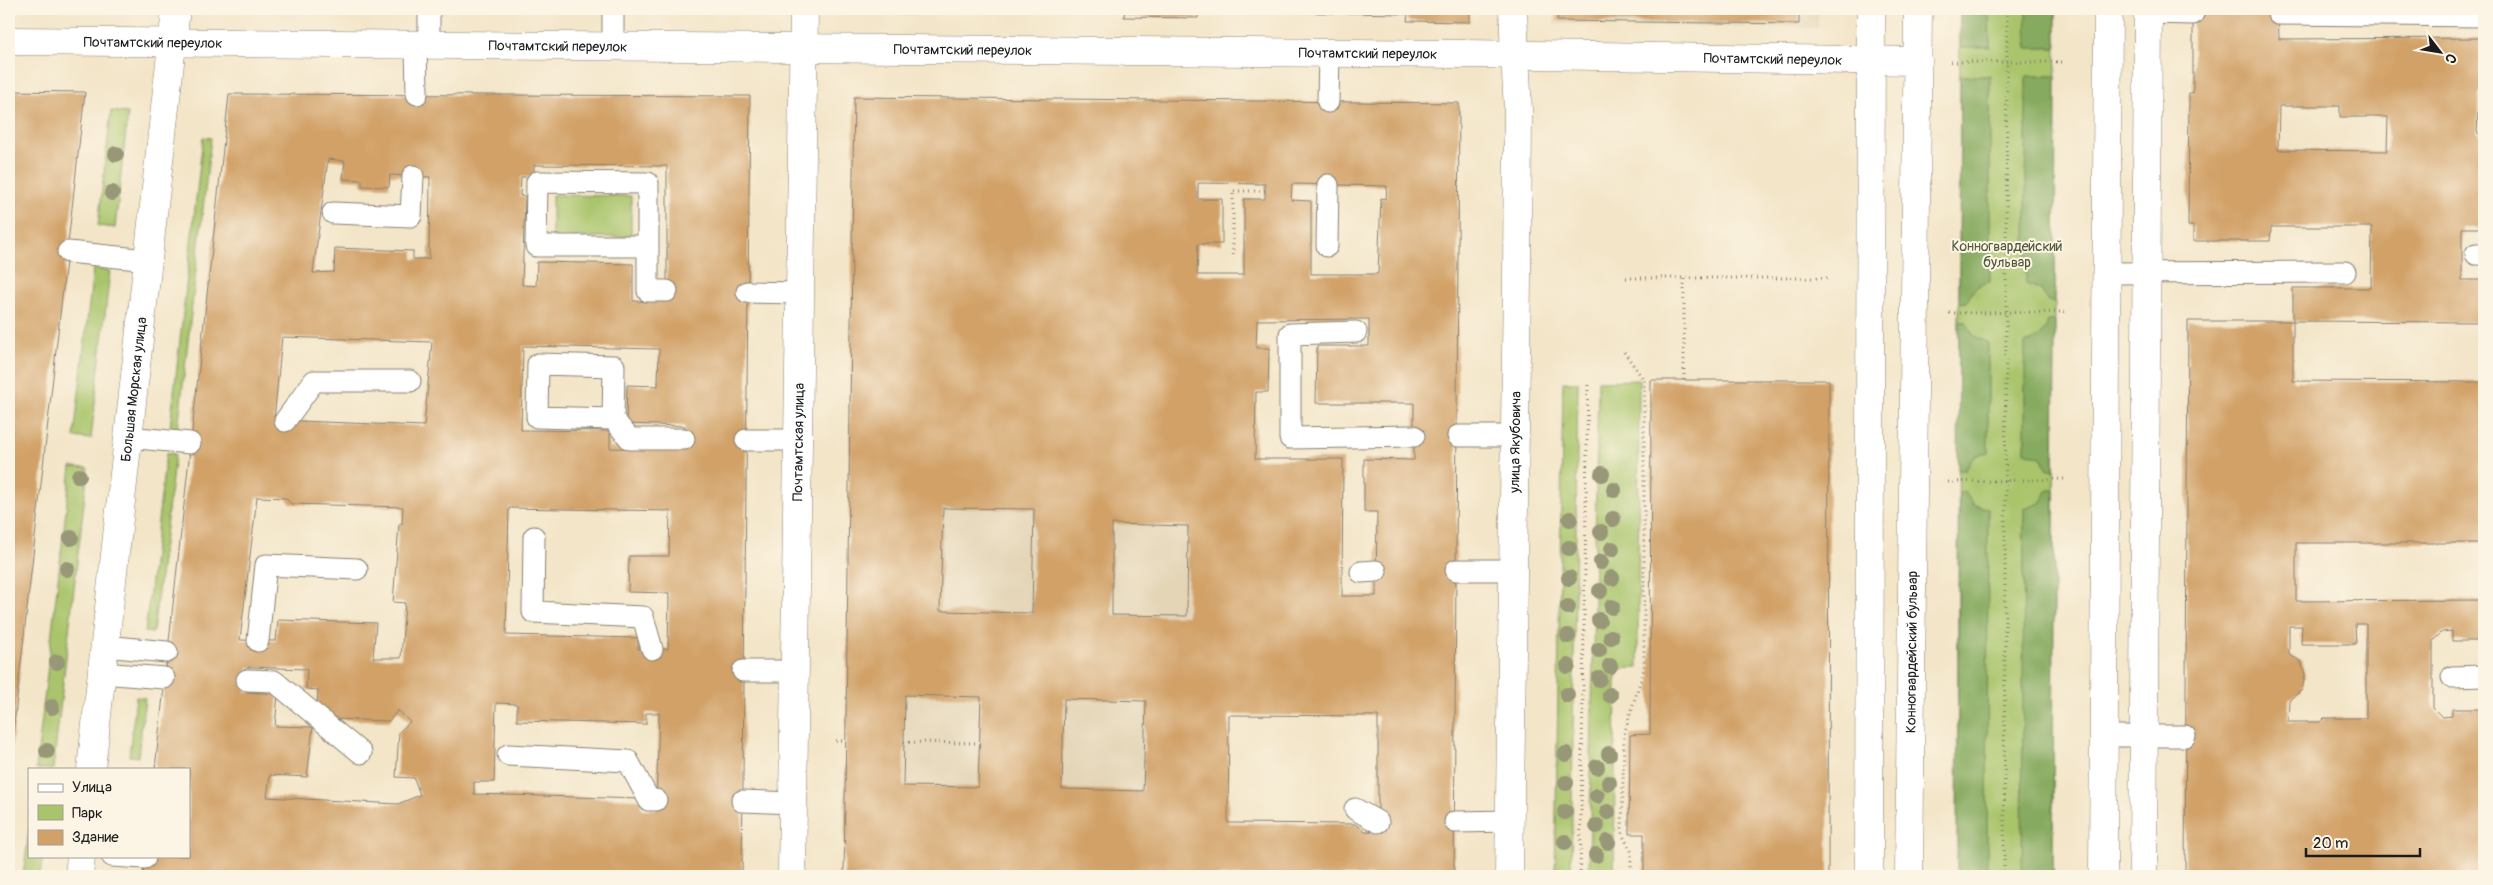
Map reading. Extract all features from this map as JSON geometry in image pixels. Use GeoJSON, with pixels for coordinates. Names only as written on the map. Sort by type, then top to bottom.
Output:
{"type":"FeatureCollection","features":[{"type":"Feature","properties":{"kind":"street","name":"Большая Морская улица"},"geometry":{"type":"LineString","coordinates":[[91,768],[176,9]]}},
{"type":"Feature","properties":{"kind":"street","name":"Почтамтская улица"},"geometry":{"type":"LineString","coordinates":[[792,876],[804,9]]}},
{"type":"Feature","properties":{"kind":"street","name":"улица Якубовича"},"geometry":{"type":"LineString","coordinates":[[1508,876],[1511,821],[1518,120],[1512,9]]}},
{"type":"Feature","properties":{"kind":"street"},"geometry":{"type":"LineString","coordinates":[[1869,876],[1871,9]]}},
{"type":"Feature","properties":{"kind":"street","name":"Конногвардейский бульвар"},"geometry":{"type":"LineString","coordinates":[[1909,876],[1918,9]]}},
{"type":"Feature","properties":{"kind":"street"},"geometry":{"type":"LineString","coordinates":[[2103,876],[2108,9]]}},
{"type":"Feature","properties":{"kind":"street"},"geometry":{"type":"LineString","coordinates":[[2143,876],[2148,11]]}},
{"type":"Feature","properties":{"kind":"street","name":"Почтамтский переулок"},"geometry":{"type":"LineString","coordinates":[[9,41],[1329,53],[1918,61]]}},
{"type":"Feature","properties":{"kind":"street"},"geometry":{"type":"LineString","coordinates":[[79,876],[81,858]]}},
{"type":"Feature","properties":{"kind":"lane"},"geometry":{"type":"LineString","coordinates":[[417,94],[422,45],[430,9]]}},
{"type":"Feature","properties":{"kind":"lane"},"geometry":{"type":"LineString","coordinates":[[613,9],[613,47]]}},
{"type":"Feature","properties":{"kind":"lane"},"geometry":{"type":"LineString","coordinates":[[2148,11],[2193,14]]}},
{"type":"Feature","properties":{"kind":"lane"},"geometry":{"type":"LineString","coordinates":[[2278,14],[2484,16]]}},
{"type":"Feature","properties":{"kind":"lane"},"geometry":{"type":"LineString","coordinates":[[1328,102],[1329,53]]}},
{"type":"Feature","properties":{"kind":"lane"},"geometry":{"type":"LineString","coordinates":[[333,213],[411,216],[412,176]]}},
{"type":"Feature","properties":{"kind":"lane"},"geometry":{"type":"LineString","coordinates":[[648,246],[536,246],[537,182],[648,183],[648,246],[648,291],[667,291]]}},
{"type":"Feature","properties":{"kind":"lane"},"geometry":{"type":"LineString","coordinates":[[1327,246],[1328,185]]}},
{"type":"Feature","properties":{"kind":"lane"},"geometry":{"type":"LineString","coordinates":[[68,252],[148,260]]}},
{"type":"Feature","properties":{"kind":"lane"},"geometry":{"type":"LineString","coordinates":[[2106,273],[2345,272]]}},
{"type":"Feature","properties":{"kind":"lane"},"geometry":{"type":"LineString","coordinates":[[747,292],[801,294]]}},
{"type":"Feature","properties":{"kind":"lane"},"geometry":{"type":"LineString","coordinates":[[1356,332],[1290,334],[1290,438],[1414,436]]}},
{"type":"Feature","properties":{"kind":"lane"},"geometry":{"type":"LineString","coordinates":[[285,421],[314,381],[410,381]]}},
{"type":"Feature","properties":{"kind":"lane"},"geometry":{"type":"LineString","coordinates":[[613,419],[630,439],[684,439]]}},
{"type":"Feature","properties":{"kind":"lane"},"geometry":{"type":"LineString","coordinates":[[1458,436],[1515,436]]}},
{"type":"Feature","properties":{"kind":"lane"},"geometry":{"type":"LineString","coordinates":[[128,437],[190,443]]}},
{"type":"Feature","properties":{"kind":"lane"},"geometry":{"type":"LineString","coordinates":[[746,440],[799,440]]}},
{"type":"Feature","properties":{"kind":"lane"},"geometry":{"type":"LineString","coordinates":[[534,537],[533,612],[642,617],[652,649]]}},
{"type":"Feature","properties":{"kind":"lane"},"geometry":{"type":"LineString","coordinates":[[258,641],[266,566],[357,569]]}},
{"type":"Feature","properties":{"kind":"lane"},"geometry":{"type":"LineString","coordinates":[[1456,570],[1513,570]]}},
{"type":"Feature","properties":{"kind":"lane"},"geometry":{"type":"LineString","coordinates":[[105,646],[167,652]]}},
{"type":"Feature","properties":{"kind":"lane"},"geometry":{"type":"LineString","coordinates":[[743,671],[795,671]]}},
{"type":"Feature","properties":{"kind":"lane"},"geometry":{"type":"LineString","coordinates":[[102,673],[164,678]]}},
{"type":"Feature","properties":{"kind":"lane"},"geometry":{"type":"LineString","coordinates":[[2452,677],[2484,676]]}},
{"type":"Feature","properties":{"kind":"lane"},"geometry":{"type":"LineString","coordinates":[[247,680],[274,681],[361,753]]}},
{"type":"Feature","properties":{"kind":"lane"},"geometry":{"type":"LineString","coordinates":[[2103,736],[2185,736]]}},
{"type":"Feature","properties":{"kind":"lane"},"geometry":{"type":"LineString","coordinates":[[508,756],[628,761],[649,800],[656,800]]}},
{"type":"Feature","properties":{"kind":"lane"},"geometry":{"type":"LineString","coordinates":[[742,801],[793,803]]}},
{"type":"Feature","properties":{"kind":"lane"},"geometry":{"type":"LineString","coordinates":[[1355,809],[1378,822]]}},
{"type":"Feature","properties":{"kind":"lane"},"geometry":{"type":"LineString","coordinates":[[1455,822],[1511,821]]}},
{"type":"Feature","properties":{"kind":"path"},"geometry":{"type":"LineString","coordinates":[[2004,876],[2007,9]]}},
{"type":"Feature","properties":{"kind":"path"},"geometry":{"type":"LineString","coordinates":[[1950,62],[2066,62]]}},
{"type":"Feature","properties":{"kind":"path"},"geometry":{"type":"LineString","coordinates":[[1233,255],[1232,191],[1265,191]]}},
{"type":"Feature","properties":{"kind":"path"},"geometry":{"type":"LineString","coordinates":[[1626,278],[1828,278]]}},
{"type":"Feature","properties":{"kind":"path"},"geometry":{"type":"LineString","coordinates":[[1684,278],[1684,380]]}},
{"type":"Feature","properties":{"kind":"path"},"geometry":{"type":"LineString","coordinates":[[1949,313],[2065,312]]}},
{"type":"Feature","properties":{"kind":"path"},"geometry":{"type":"LineString","coordinates":[[1624,352],[1644,380],[1644,670],[1624,734],[1622,834],[1631,851],[1631,876]]}},
{"type":"Feature","properties":{"kind":"path"},"geometry":{"type":"LineString","coordinates":[[1580,876],[1588,382]]}},
{"type":"Feature","properties":{"kind":"path"},"geometry":{"type":"LineString","coordinates":[[1948,482],[2064,479]]}},
{"type":"Feature","properties":{"kind":"path"},"geometry":{"type":"LineString","coordinates":[[836,741],[846,741]]}},
{"type":"Feature","properties":{"kind":"path"},"geometry":{"type":"LineString","coordinates":[[904,742],[979,743]]}},
{"type":"Feature","properties":{"kind":"shaded area"},"geometry":{"type":"Polygon","coordinates":[[[1554,9],[1818,9],[1818,28],[1554,24],[1554,9]]]}},
{"type":"Feature","properties":{"kind":"shaded area"},"geometry":{"type":"Polygon","coordinates":[[[850,458],[1188,526],[1183,862],[844,859],[850,458]]]}},
{"type":"Feature","properties":{"kind":"green space","name":"Конногвардейский бульвар"},"geometry":{"type":"Polygon","coordinates":[[[1960,9],[2056,9],[2053,876],[1957,876],[1960,9]]]}},
{"type":"Feature","properties":{"kind":"green space"},"geometry":{"type":"Polygon","coordinates":[[[1960,9],[1989,9],[1990,47],[1960,47],[1960,9]]]}},
{"type":"Feature","properties":{"kind":"green space"},"geometry":{"type":"Polygon","coordinates":[[[2026,9],[2056,9],[2056,48],[2027,48],[2026,9]]]}},
{"type":"Feature","properties":{"kind":"green space"},"geometry":{"type":"Polygon","coordinates":[[[1960,76],[1990,76],[1990,282],[1975,288],[1967,302],[1959,303],[1960,76]]]}},
{"type":"Feature","properties":{"kind":"green space"},"geometry":{"type":"Polygon","coordinates":[[[2026,76],[2056,76],[2055,302],[2048,301],[2040,289],[2026,284],[2026,76]]]}},
{"type":"Feature","properties":{"kind":"green space"},"geometry":{"type":"Polygon","coordinates":[[[111,111],[128,113],[115,228],[98,226],[111,111]]]}},
{"type":"Feature","properties":{"kind":"green space"},"geometry":{"type":"Polygon","coordinates":[[[203,137],[211,138],[178,429],[170,428],[203,137]]]}},
{"type":"Feature","properties":{"kind":"green space"},"geometry":{"type":"Polygon","coordinates":[[[552,195],[631,196],[631,237],[552,237],[552,195]]]}},
{"type":"Feature","properties":{"kind":"green space"},"geometry":{"type":"Polygon","coordinates":[[[93,269],[110,271],[91,439],[74,437],[93,269]]]}},
{"type":"Feature","properties":{"kind":"green space"},"geometry":{"type":"Polygon","coordinates":[[[2048,321],[2055,321],[2054,470],[2048,470],[2041,457],[2025,452],[2025,343],[2034,341],[2040,336],[2045,330],[2048,321]]]}},
{"type":"Feature","properties":{"kind":"green space"},"geometry":{"type":"Polygon","coordinates":[[[1959,322],[1966,322],[1973,335],[1988,343],[1988,452],[1974,458],[1966,470],[1958,470],[1959,322]]]}},
{"type":"Feature","properties":{"kind":"green space"},"geometry":{"type":"Polygon","coordinates":[[[1639,380],[1638,668],[1616,669],[1614,876],[1589,876],[1598,381],[1639,380]]]}},
{"type":"Feature","properties":{"kind":"green space"},"geometry":{"type":"Polygon","coordinates":[[[1563,382],[1578,382],[1571,876],[1555,876],[1563,382]]]}},
{"type":"Feature","properties":{"kind":"green space"},"geometry":{"type":"Polygon","coordinates":[[[166,453],[175,454],[153,633],[145,632],[166,453]]]}},
{"type":"Feature","properties":{"kind":"green space"},"geometry":{"type":"Polygon","coordinates":[[[71,467],[88,468],[53,768],[36,768],[71,467]]]}},
{"type":"Feature","properties":{"kind":"green space"},"geometry":{"type":"Polygon","coordinates":[[[2048,490],[2054,490],[2053,876],[2022,876],[2024,509],[2040,503],[2048,490]]]}},
{"type":"Feature","properties":{"kind":"green space"},"geometry":{"type":"Polygon","coordinates":[[[1959,492],[1965,492],[1973,505],[1988,508],[1987,876],[1957,876],[1959,492]]]}},
{"type":"Feature","properties":{"kind":"green space"},"geometry":{"type":"Polygon","coordinates":[[[136,697],[145,698],[138,757],[129,756],[136,697]]]}},
{"type":"Feature","properties":{"kind":"green space"},"geometry":{"type":"Polygon","coordinates":[[[28,838],[28,858],[43,858],[40,876],[23,876],[28,838]]]}},
{"type":"Feature","properties":{"kind":"building"},"geometry":{"type":"Polygon","coordinates":[[[855,9],[918,9],[918,14],[855,13],[855,9]]]}},
{"type":"Feature","properties":{"kind":"building"},"geometry":{"type":"Polygon","coordinates":[[[1125,9],[1470,9],[1470,22],[1407,21],[1408,14],[1198,11],[1198,18],[1124,17],[1125,9]]]}},
{"type":"Feature","properties":{"kind":"building"},"geometry":{"type":"Polygon","coordinates":[[[1558,9],[1799,9],[1799,24],[1557,21],[1558,9]]]}},
{"type":"Feature","properties":{"kind":"building"},"geometry":{"type":"Polygon","coordinates":[[[2193,9],[2278,9],[2279,39],[2484,38],[2484,94],[2479,94],[2477,132],[2484,139],[2484,228],[2462,228],[2462,280],[2484,280],[2484,322],[2293,321],[2293,288],[2371,288],[2372,227],[2271,227],[2270,241],[2193,241],[2193,226],[2188,226],[2189,93],[2193,93],[2193,9]],[[2279,106],[2278,150],[2387,151],[2388,117],[2340,117],[2340,106],[2279,106]]]}},
{"type":"Feature","properties":{"kind":"building"},"geometry":{"type":"Polygon","coordinates":[[[9,91],[85,92],[10,760],[9,760],[9,91]]]}},
{"type":"Feature","properties":{"kind":"building"},"geometry":{"type":"Polygon","coordinates":[[[229,94],[750,96],[742,876],[143,876],[145,858],[190,858],[190,768],[155,768],[229,94]],[[328,159],[313,273],[334,272],[335,248],[413,251],[413,259],[429,259],[430,177],[390,175],[389,187],[362,186],[362,180],[343,179],[345,161],[328,159]],[[534,165],[534,177],[521,177],[520,196],[525,196],[522,285],[536,286],[537,262],[633,264],[633,301],[667,302],[667,166],[534,165]],[[282,337],[274,420],[424,426],[432,342],[282,337]],[[523,346],[521,430],[610,431],[610,448],[684,449],[685,426],[626,424],[627,385],[658,386],[659,349],[523,346]],[[257,497],[240,640],[276,641],[278,620],[376,623],[373,658],[401,658],[405,603],[393,602],[399,524],[402,524],[403,507],[291,504],[286,498],[257,497]],[[509,508],[506,635],[638,638],[638,649],[668,649],[669,593],[628,592],[629,556],[669,556],[670,511],[509,508]],[[248,667],[246,692],[278,694],[275,726],[313,727],[307,777],[270,775],[267,797],[398,804],[420,795],[414,778],[396,777],[399,732],[410,722],[398,710],[389,721],[330,719],[317,708],[318,690],[306,689],[307,669],[248,667]],[[496,703],[494,782],[474,782],[474,794],[641,799],[641,809],[656,809],[659,713],[646,713],[646,724],[517,721],[517,704],[496,703]]]}},
{"type":"Feature","properties":{"kind":"building"},"geometry":{"type":"Polygon","coordinates":[[[854,97],[1459,103],[1454,876],[844,876],[854,97]],[[1198,183],[1198,199],[1222,199],[1222,244],[1198,244],[1197,275],[1244,275],[1244,199],[1265,199],[1265,184],[1198,183]],[[1292,184],[1291,200],[1311,201],[1311,274],[1378,274],[1381,198],[1386,199],[1387,186],[1292,184]],[[1369,319],[1257,320],[1256,348],[1269,348],[1268,392],[1256,392],[1255,459],[1343,459],[1342,596],[1376,596],[1377,512],[1364,512],[1364,459],[1414,460],[1414,403],[1316,403],[1317,346],[1369,346],[1369,319]],[[943,508],[940,611],[1032,613],[1034,509],[943,508]],[[1112,524],[1112,615],[1187,616],[1188,526],[1112,524]],[[905,695],[903,786],[978,787],[981,697],[905,695]],[[1064,699],[1062,789],[1143,791],[1146,701],[1064,699]],[[1229,715],[1228,823],[1355,824],[1365,831],[1378,832],[1378,716],[1229,715]]]}},
{"type":"Feature","properties":{"kind":"building"},"geometry":{"type":"Polygon","coordinates":[[[2188,321],[2293,321],[2293,381],[2484,382],[2484,543],[2296,543],[2296,601],[2484,600],[2484,641],[2452,641],[2452,631],[2442,632],[2433,641],[2433,708],[2442,717],[2452,716],[2452,709],[2484,709],[2484,876],[2185,876],[2188,321]],[[2355,624],[2356,644],[2301,644],[2302,626],[2289,626],[2289,655],[2301,661],[2305,675],[2302,690],[2289,700],[2288,722],[2320,722],[2324,718],[2366,718],[2366,624],[2355,624]]]}},
{"type":"Feature","properties":{"kind":"building"},"geometry":{"type":"Polygon","coordinates":[[[1651,380],[1829,380],[1828,876],[1644,876],[1644,834],[1629,834],[1630,735],[1650,734],[1651,380]]]}}]}
